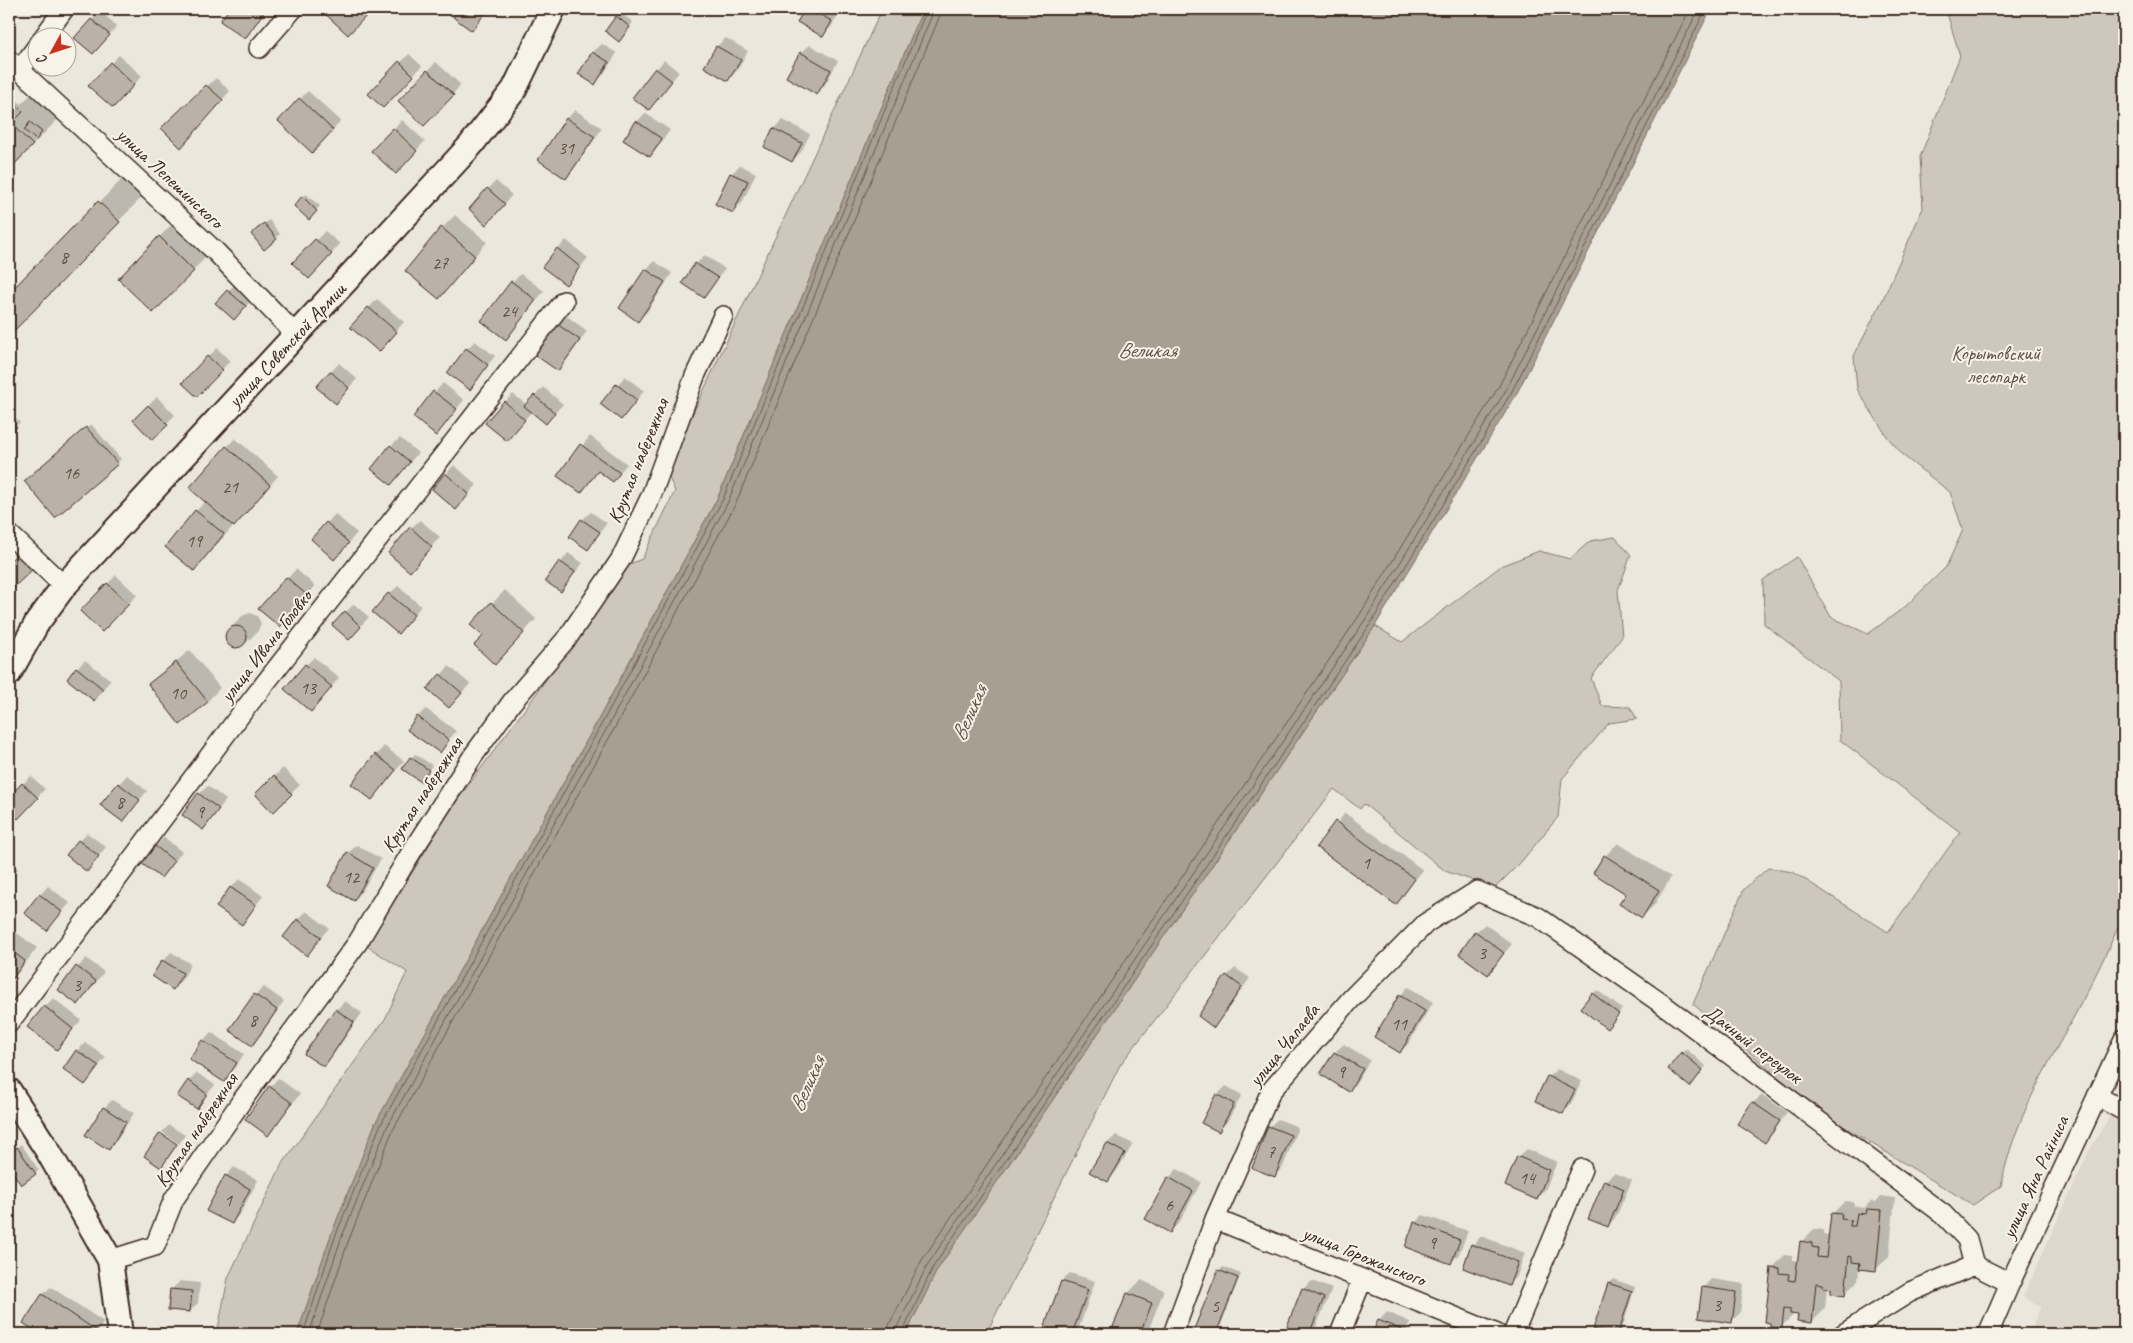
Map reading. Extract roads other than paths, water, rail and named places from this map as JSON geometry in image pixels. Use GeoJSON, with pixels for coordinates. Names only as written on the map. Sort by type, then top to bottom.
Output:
{"type":"FeatureCollection","features":[{"type":"Feature","properties":{"kind":"main road","name":"улица Советской Армии"},"geometry":{"type":"LineString","coordinates":[[9,673],[37,623],[64,586],[470,146],[514,90],[552,9]]}},
{"type":"Feature","properties":{"kind":"main road"},"geometry":{"type":"LineString","coordinates":[[9,1091],[48,1151],[110,1260],[120,1334]]}},
{"type":"Feature","properties":{"kind":"street"},"geometry":{"type":"LineString","coordinates":[[50,28],[64,9]]}},
{"type":"Feature","properties":{"kind":"street"},"geometry":{"type":"LineString","coordinates":[[259,48],[293,9]]}},
{"type":"Feature","properties":{"kind":"street"},"geometry":{"type":"LineString","coordinates":[[14,65],[28,53]]}},
{"type":"Feature","properties":{"kind":"street","name":"улица Лепешинского"},"geometry":{"type":"LineString","coordinates":[[14,65],[216,252],[296,335]]}},
{"type":"Feature","properties":{"kind":"street","name":"улица Ивана Головко"},"geometry":{"type":"LineString","coordinates":[[9,1023],[241,714],[564,301]]}},
{"type":"Feature","properties":{"kind":"street","name":"Крутая набережная"},"geometry":{"type":"LineString","coordinates":[[110,1260],[155,1246],[174,1199],[241,1102],[358,942],[409,856],[473,756],[512,702],[568,637],[621,559],[652,496],[695,376],[722,316]]}},
{"type":"Feature","properties":{"kind":"street"},"geometry":{"type":"LineString","coordinates":[[9,534],[64,586]]}},
{"type":"Feature","properties":{"kind":"street","name":"улица Чапаева"},"geometry":{"type":"LineString","coordinates":[[1173,1334],[1215,1219],[1270,1091],[1351,999],[1426,922],[1477,891]]}},
{"type":"Feature","properties":{"kind":"street","name":"Дачный переулок"},"geometry":{"type":"LineString","coordinates":[[1477,891],[1538,917],[1665,1006],[1943,1214],[1967,1240],[1974,1265]]}},
{"type":"Feature","properties":{"kind":"street","name":"улица Яна Райниса"},"geometry":{"type":"LineString","coordinates":[[1988,1334],[2124,1039]]}},
{"type":"Feature","properties":{"kind":"street"},"geometry":{"type":"LineString","coordinates":[[2097,1096],[2124,1112]]}},
{"type":"Feature","properties":{"kind":"street"},"geometry":{"type":"LineString","coordinates":[[1513,1334],[1582,1169]]}},
{"type":"Feature","properties":{"kind":"street","name":"улица Горожанского"},"geometry":{"type":"LineString","coordinates":[[1215,1219],[1497,1334]]}},
{"type":"Feature","properties":{"kind":"street"},"geometry":{"type":"LineString","coordinates":[[1843,1334],[1910,1292],[1974,1265],[2010,1283]]}},
{"type":"Feature","properties":{"kind":"street"},"geometry":{"type":"LineString","coordinates":[[1340,1334],[1362,1280]]}},
{"type":"Feature","properties":{"kind":"water","name":"Великая"},"geometry":{"type":"Polygon","coordinates":[[[923,9],[1711,9],[1516,395],[1375,626],[937,1270],[906,1334],[297,1334],[331,1235],[375,1124],[597,722],[718,497],[923,9]]]}},
{"type":"Feature","properties":{"kind":"park label","name":"Корытовский лесопарк"},"geometry":{"type":"Point","coordinates":[1996,364]}}]}
